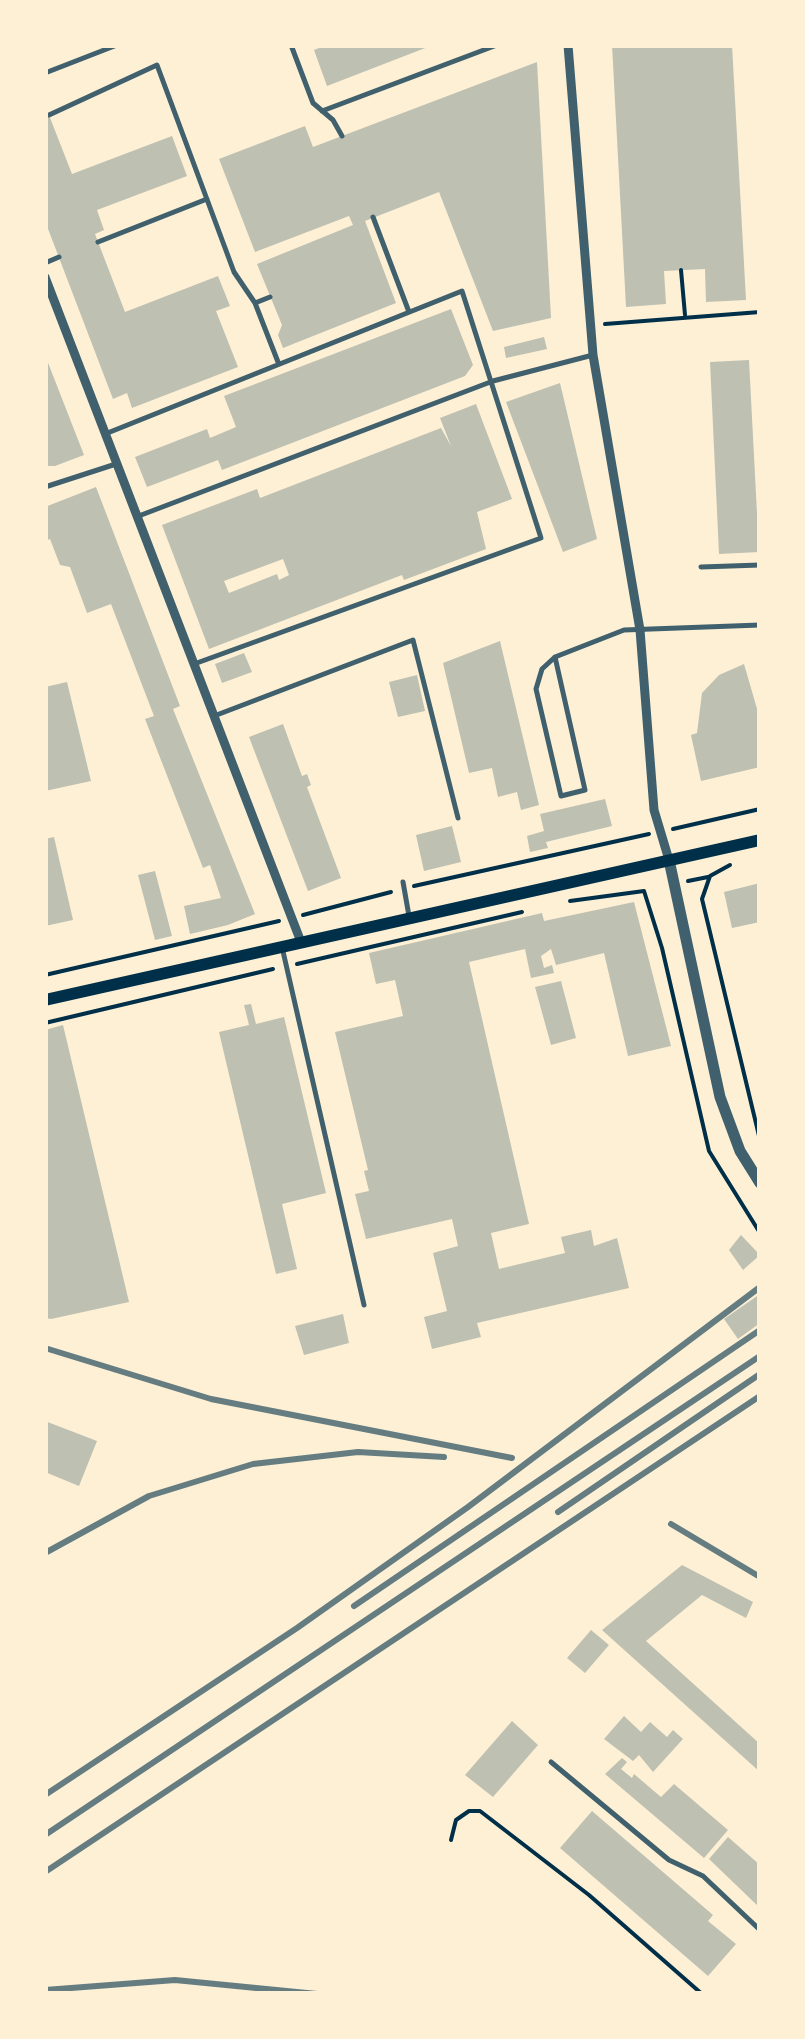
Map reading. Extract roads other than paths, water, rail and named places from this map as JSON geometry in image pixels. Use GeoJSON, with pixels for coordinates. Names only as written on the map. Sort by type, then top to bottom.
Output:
{"type":"FeatureCollection","features":[{"type":"Feature","properties":{"kind":"main road"},"geometry":{"type":"LineString","coordinates":[[45,1000],[760,840]]}},
{"type":"Feature","properties":{"kind":"street"},"geometry":{"type":"LineString","coordinates":[[568,45],[593,355],[640,630],[654,810],[669,860],[720,1097],[740,1151],[760,1183]]}},
{"type":"Feature","properties":{"kind":"street"},"geometry":{"type":"LineString","coordinates":[[45,277],[302,942]]}},
{"type":"Feature","properties":{"kind":"lane"},"geometry":{"type":"LineString","coordinates":[[45,72],[117,45]]}},
{"type":"Feature","properties":{"kind":"lane"},"geometry":{"type":"LineString","coordinates":[[290,45],[312,104],[342,136]]}},
{"type":"Feature","properties":{"kind":"lane"},"geometry":{"type":"LineString","coordinates":[[322,112],[498,45]]}},
{"type":"Feature","properties":{"kind":"lane"},"geometry":{"type":"LineString","coordinates":[[49,115],[157,65],[234,272],[255,303],[278,362]]}},
{"type":"Feature","properties":{"kind":"lane"},"geometry":{"type":"LineString","coordinates":[[98,242],[207,199]]}},
{"type":"Feature","properties":{"kind":"lane"},"geometry":{"type":"LineString","coordinates":[[374,217],[409,312]]}},
{"type":"Feature","properties":{"kind":"lane"},"geometry":{"type":"LineString","coordinates":[[45,262],[59,257]]}},
{"type":"Feature","properties":{"kind":"lane"},"geometry":{"type":"LineString","coordinates":[[105,434],[462,292],[541,538],[192,664]]}},
{"type":"Feature","properties":{"kind":"lane"},"geometry":{"type":"LineString","coordinates":[[255,303],[270,297]]}},
{"type":"Feature","properties":{"kind":"lane"},"geometry":{"type":"LineString","coordinates":[[136,517],[493,381],[593,355]]}},
{"type":"Feature","properties":{"kind":"lane"},"geometry":{"type":"LineString","coordinates":[[45,487],[116,464]]}},
{"type":"Feature","properties":{"kind":"lane"},"geometry":{"type":"LineString","coordinates":[[701,567],[760,565]]}},
{"type":"Feature","properties":{"kind":"lane"},"geometry":{"type":"LineString","coordinates":[[556,657],[585,790],[561,796],[536,689],[542,668],[556,657],[624,630],[760,625]]}},
{"type":"Feature","properties":{"kind":"lane"},"geometry":{"type":"LineString","coordinates":[[214,716],[413,640],[458,818]]}},
{"type":"Feature","properties":{"kind":"lane"},"geometry":{"type":"LineString","coordinates":[[404,885],[409,916]]}},
{"type":"Feature","properties":{"kind":"lane"},"geometry":{"type":"LineString","coordinates":[[282,946],[364,1305]]}},
{"type":"Feature","properties":{"kind":"lane"},"geometry":{"type":"LineString","coordinates":[[551,1762],[669,1860],[702,1876],[760,1930]]}},
{"type":"Feature","properties":{"kind":"railway"},"geometry":{"type":"LineString","coordinates":[[45,1795],[297,1628],[468,1507],[760,1287]]}},
{"type":"Feature","properties":{"kind":"railway"},"geometry":{"type":"LineString","coordinates":[[354,1606],[760,1330]]}},
{"type":"Feature","properties":{"kind":"railway"},"geometry":{"type":"LineString","coordinates":[[45,1348],[211,1399],[512,1458]]}},
{"type":"Feature","properties":{"kind":"railway"},"geometry":{"type":"LineString","coordinates":[[45,1835],[760,1356]]}},
{"type":"Feature","properties":{"kind":"railway"},"geometry":{"type":"LineString","coordinates":[[558,1512],[760,1374]]}},
{"type":"Feature","properties":{"kind":"railway"},"geometry":{"type":"LineString","coordinates":[[45,1872],[760,1396]]}},
{"type":"Feature","properties":{"kind":"railway"},"geometry":{"type":"LineString","coordinates":[[45,1553],[149,1496],[253,1464],[358,1452],[444,1457]]}},
{"type":"Feature","properties":{"kind":"railway"},"geometry":{"type":"LineString","coordinates":[[671,1524],[760,1577]]}},
{"type":"Feature","properties":{"kind":"railway"},"geometry":{"type":"LineString","coordinates":[[45,1990],[175,1980],[317,1994]]}}]}
